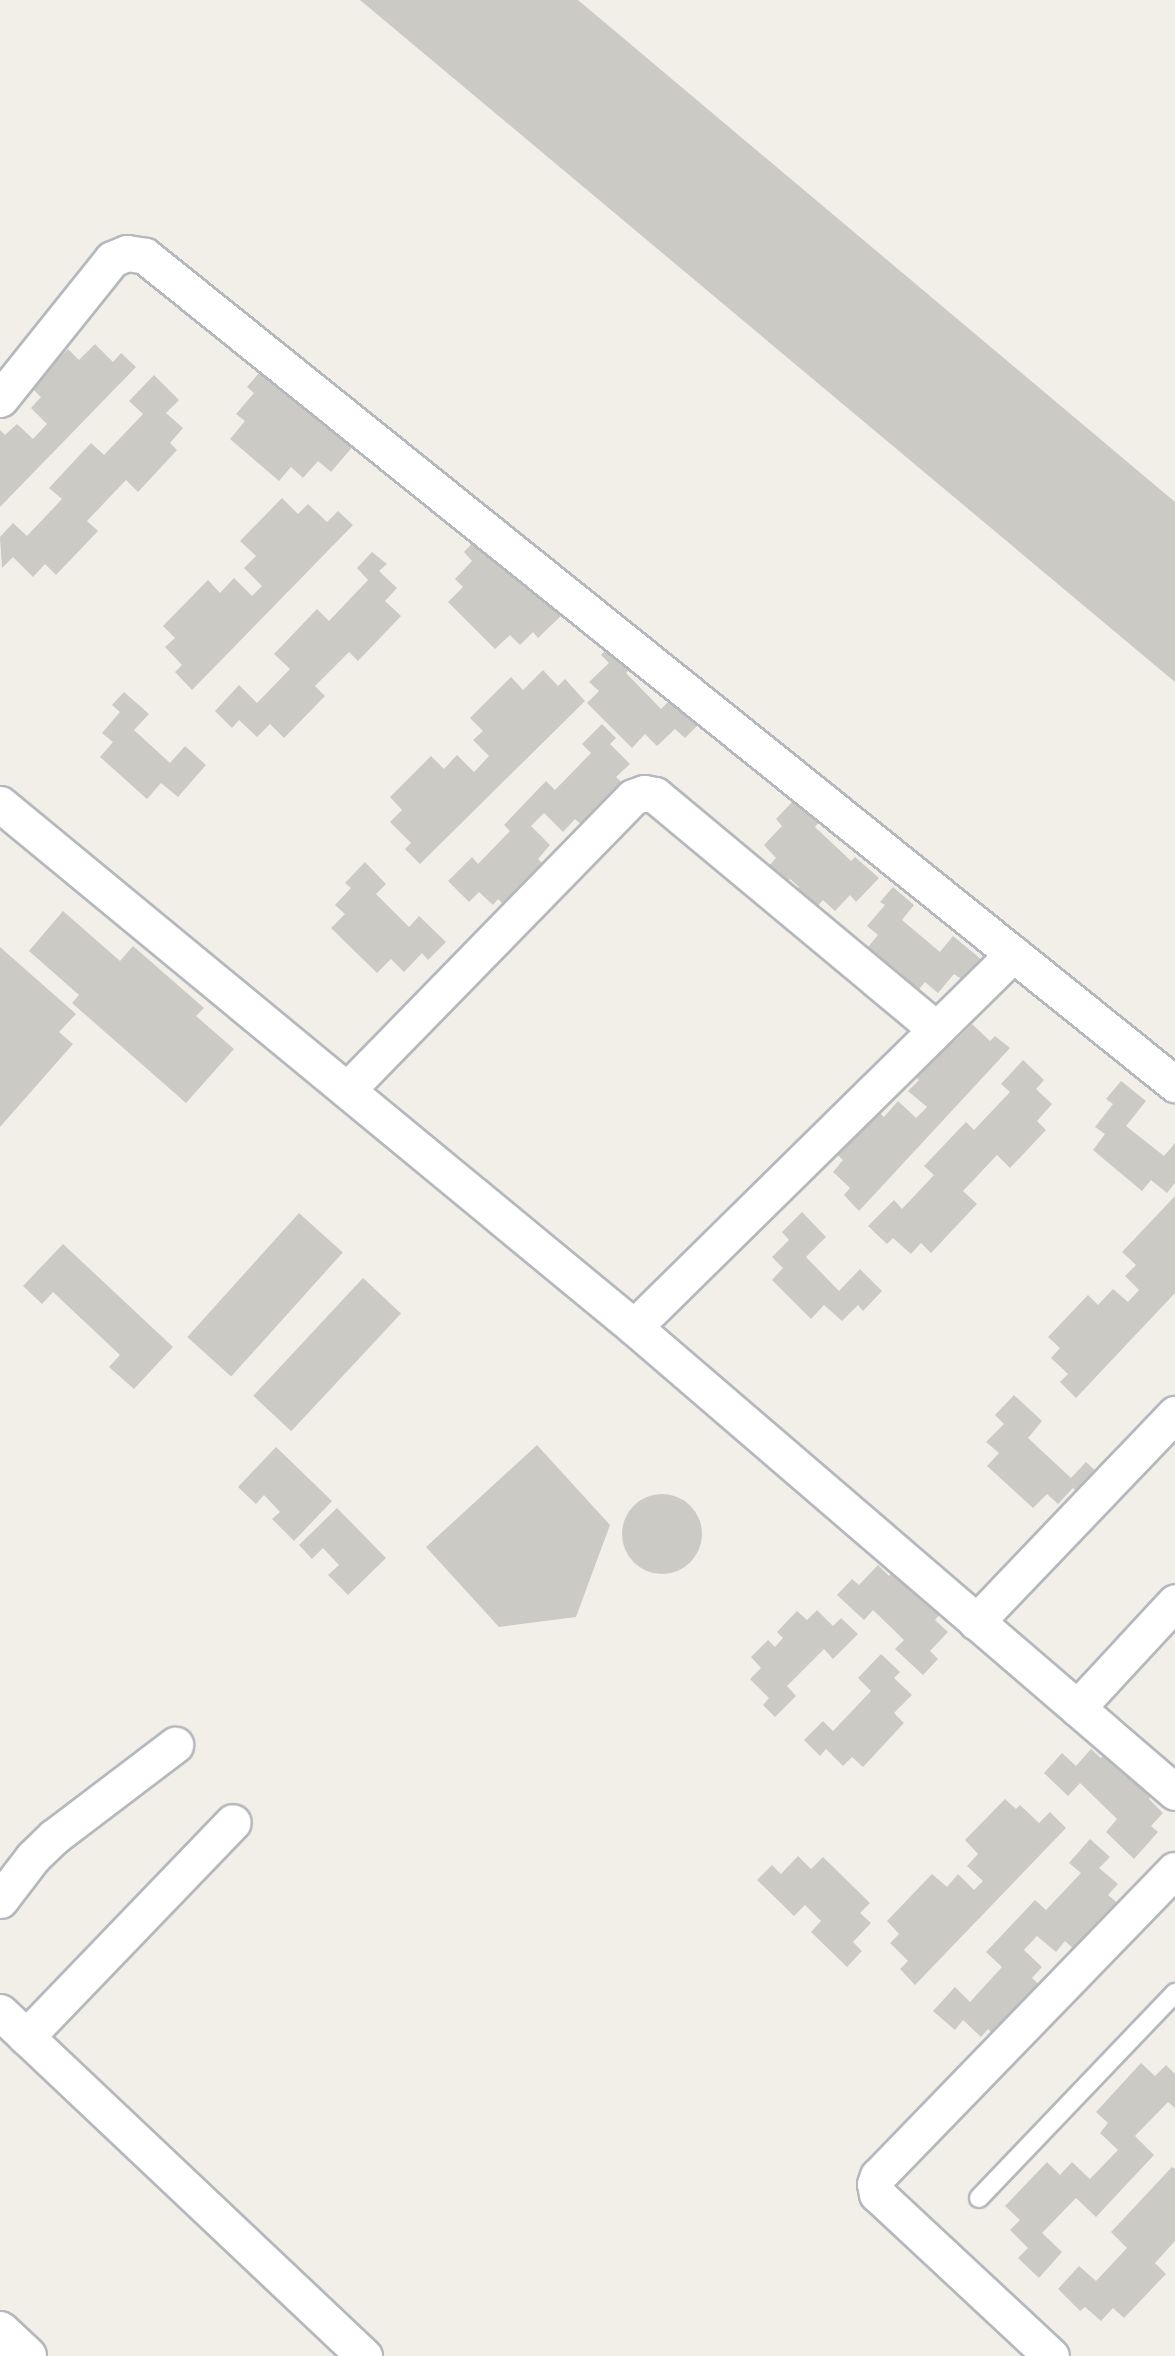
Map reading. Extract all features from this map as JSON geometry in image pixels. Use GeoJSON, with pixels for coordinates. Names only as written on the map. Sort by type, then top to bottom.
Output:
{"type":"FeatureCollection","features":[{"type":"Feature","properties":{"kind":"street"},"geometry":{"type":"LineString","coordinates":[[0,399],[112,259],[127,253],[145,256],[1175,1084]]}},
{"type":"Feature","properties":{"kind":"street"},"geometry":{"type":"LineString","coordinates":[[347,1090],[633,797],[644,793],[655,795],[935,1028]]}},
{"type":"Feature","properties":{"kind":"street"},"geometry":{"type":"LineString","coordinates":[[0,804],[634,1327],[1175,1792]]}},
{"type":"Feature","properties":{"kind":"street"},"geometry":{"type":"LineString","coordinates":[[634,1327],[1013,954]]}},
{"type":"Feature","properties":{"kind":"street"},"geometry":{"type":"LineString","coordinates":[[976,1622],[1175,1414]]}},
{"type":"Feature","properties":{"kind":"street"},"geometry":{"type":"LineString","coordinates":[[1077,1708],[1175,1602]]}},
{"type":"Feature","properties":{"kind":"street"},"geometry":{"type":"LineString","coordinates":[[0,1900],[33,1857],[55,1836],[174,1745]]}},
{"type":"Feature","properties":{"kind":"street"},"geometry":{"type":"LineString","coordinates":[[26,2037],[233,1822]]}},
{"type":"Feature","properties":{"kind":"street"},"geometry":{"type":"LineString","coordinates":[[1051,2356],[877,2194],[875,2184],[888,2166],[1175,1870]]}},
{"type":"Feature","properties":{"kind":"street"},"geometry":{"type":"LineString","coordinates":[[0,2012],[364,2356]]}},
{"type":"Feature","properties":{"kind":"street"},"geometry":{"type":"LineString","coordinates":[[0,2331],[27,2356]]}},
{"type":"Feature","properties":{"kind":"lane"},"geometry":{"type":"LineString","coordinates":[[979,2198],[1175,1993]]}},
{"type":"Feature","properties":{"kind":"building"},"geometry":{"type":"Polygon","coordinates":[[[360,0],[578,0],[1175,502],[1175,682],[360,0]]]}},
{"type":"Feature","properties":{"kind":"building"},"geometry":{"type":"Polygon","coordinates":[[[95,344],[113,362],[121,353],[136,367],[0,507],[0,430],[5,435],[17,424],[33,439],[47,424],[31,408],[41,397],[31,387],[68,349],[79,360],[95,344]]]}},
{"type":"Feature","properties":{"kind":"building"},"geometry":{"type":"Polygon","coordinates":[[[265,366],[355,444],[331,472],[318,461],[303,478],[291,467],[279,481],[230,439],[245,421],[236,414],[254,393],[247,387],[265,366]]]}},
{"type":"Feature","properties":{"kind":"building"},"geometry":{"type":"Polygon","coordinates":[[[154,375],[179,400],[166,413],[183,428],[170,443],[177,450],[138,492],[126,480],[87,521],[98,531],[56,575],[45,564],[33,577],[13,557],[2,568],[0,537],[13,523],[27,536],[62,499],[49,488],[91,443],[104,455],[143,414],[129,401],[154,375]]]}},
{"type":"Feature","properties":{"kind":"building"},"geometry":{"type":"Polygon","coordinates":[[[282,498],[298,514],[308,504],[327,522],[338,511],[353,525],[192,690],[175,672],[182,665],[165,647],[175,638],[163,626],[208,580],[220,593],[234,578],[252,596],[262,586],[244,568],[256,556],[240,541],[282,498]]]}},
{"type":"Feature","properties":{"kind":"building"},"geometry":{"type":"Polygon","coordinates":[[[482,533],[563,614],[538,638],[533,632],[520,645],[510,635],[495,649],[448,602],[463,587],[455,579],[472,561],[464,552],[482,533]]]}},
{"type":"Feature","properties":{"kind":"building"},"geometry":{"type":"Polygon","coordinates":[[[372,552],[387,564],[379,571],[397,588],[385,601],[401,616],[358,661],[349,652],[315,686],[325,696],[284,738],[270,724],[257,737],[239,720],[232,728],[215,711],[239,685],[257,703],[290,669],[274,654],[317,609],[329,621],[368,580],[357,568],[372,552]]]}},
{"type":"Feature","properties":{"kind":"building"},"geometry":{"type":"Polygon","coordinates":[[[617,639],[638,661],[626,673],[661,709],[673,697],[699,724],[685,738],[675,729],[657,746],[645,734],[632,748],[587,703],[599,691],[589,682],[609,663],[601,655],[617,639]]]}},
{"type":"Feature","properties":{"kind":"building"},"geometry":{"type":"Polygon","coordinates":[[[543,670],[558,686],[565,679],[585,701],[420,864],[405,849],[411,843],[390,822],[402,810],[390,797],[431,756],[444,769],[457,755],[474,772],[489,756],[473,740],[483,731],[470,718],[511,677],[523,690],[543,670]]]}},
{"type":"Feature","properties":{"kind":"building"},"geometry":{"type":"Polygon","coordinates":[[[124,692],[149,714],[134,730],[170,763],[185,746],[206,765],[178,797],[161,783],[147,799],[100,757],[113,742],[102,733],[120,712],[112,705],[124,692]]]}},
{"type":"Feature","properties":{"kind":"building"},"geometry":{"type":"Polygon","coordinates":[[[602,724],[616,738],[610,744],[630,764],[616,777],[628,788],[587,830],[575,819],[563,832],[544,813],[531,826],[550,845],[538,859],[547,868],[508,909],[498,899],[493,905],[479,892],[469,902],[448,881],[472,857],[478,864],[510,831],[504,825],[546,781],[555,790],[591,753],[582,744],[602,724]]]}},
{"type":"Feature","properties":{"kind":"building"},"geometry":{"type":"Polygon","coordinates":[[[795,799],[819,822],[815,827],[851,861],[855,857],[879,878],[856,902],[850,895],[835,911],[823,900],[813,911],[793,893],[799,887],[790,879],[785,885],[767,868],[776,858],[764,845],[782,826],[776,819],[795,799]]]}},
{"type":"Feature","properties":{"kind":"building"},"geometry":{"type":"Polygon","coordinates":[[[365,862],[386,884],[376,894],[409,927],[419,916],[446,942],[428,960],[422,953],[404,972],[391,959],[377,973],[331,928],[345,914],[335,905],[351,888],[345,883],[365,862]]]}},
{"type":"Feature","properties":{"kind":"building"},"geometry":{"type":"Polygon","coordinates":[[[893,887],[914,905],[902,920],[940,952],[953,936],[982,960],[964,981],[954,974],[938,993],[925,982],[915,994],[864,952],[878,935],[867,926],[885,905],[880,902],[893,887]]]}},
{"type":"Feature","properties":{"kind":"building"},"geometry":{"type":"Polygon","coordinates":[[[63,911],[120,961],[133,946],[204,1008],[196,1016],[234,1049],[186,1103],[72,1003],[79,995],[29,951],[63,911]]]}},
{"type":"Feature","properties":{"kind":"building"},"geometry":{"type":"Polygon","coordinates":[[[0,947],[76,1014],[59,1032],[73,1044],[0,1127],[0,947]]]}},
{"type":"Feature","properties":{"kind":"building"},"geometry":{"type":"Polygon","coordinates":[[[972,1024],[990,1041],[995,1036],[1010,1048],[859,1211],[844,1195],[850,1188],[833,1172],[843,1160],[832,1150],[873,1106],[884,1117],[898,1101],[916,1118],[927,1107],[908,1091],[919,1080],[907,1069],[944,1030],[955,1041],[972,1024]]]}},
{"type":"Feature","properties":{"kind":"building"},"geometry":{"type":"Polygon","coordinates":[[[1023,1060],[1044,1080],[1036,1089],[1052,1104],[1037,1121],[1046,1130],[1010,1168],[997,1155],[963,1191],[977,1204],[931,1253],[921,1243],[911,1254],[893,1238],[887,1244],[868,1226],[894,1200],[902,1209],[934,1175],[924,1166],[966,1122],[974,1130],[1010,1092],[1001,1084],[1023,1060]]]}},
{"type":"Feature","properties":{"kind":"building"},"geometry":{"type":"Polygon","coordinates":[[[1121,1081],[1146,1101],[1126,1126],[1164,1156],[1175,1143],[1175,1183],[1167,1193],[1151,1180],[1142,1191],[1093,1150],[1105,1134],[1095,1127],[1113,1104],[1106,1099],[1121,1081]]]}},
{"type":"Feature","properties":{"kind":"building"},"geometry":{"type":"Polygon","coordinates":[[[1175,1196],[1175,1293],[1076,1398],[1060,1382],[1068,1374],[1051,1358],[1060,1348],[1048,1337],[1088,1295],[1098,1305],[1113,1289],[1128,1302],[1139,1290],[1125,1276],[1136,1265],[1122,1252],[1175,1196]]]}},
{"type":"Feature","properties":{"kind":"building"},"geometry":{"type":"Polygon","coordinates":[[[802,1212],[826,1237],[806,1257],[839,1291],[860,1269],[882,1291],[863,1311],[858,1305],[842,1321],[824,1305],[811,1319],[772,1280],[783,1268],[772,1257],[789,1240],[782,1232],[802,1212]]]}},
{"type":"Feature","properties":{"kind":"building"},"geometry":{"type":"Polygon","coordinates":[[[299,1213],[343,1252],[231,1377],[187,1337],[299,1213]]]}},
{"type":"Feature","properties":{"kind":"building"},"geometry":{"type":"Polygon","coordinates":[[[63,1244],[173,1347],[134,1389],[109,1367],[120,1355],[53,1292],[42,1304],[23,1286],[63,1244]]]}},
{"type":"Feature","properties":{"kind":"building"},"geometry":{"type":"Polygon","coordinates":[[[363,1278],[401,1313],[291,1431],[253,1396],[363,1278]]]}},
{"type":"Feature","properties":{"kind":"building"},"geometry":{"type":"Polygon","coordinates":[[[1014,1395],[1042,1421],[1028,1438],[1071,1478],[1086,1462],[1102,1477],[1083,1498],[1073,1488],[1058,1504],[1047,1494],[1033,1508],[987,1466],[999,1453],[986,1442],[1004,1424],[995,1415],[1014,1395]]]}},
{"type":"Feature","properties":{"kind":"building"},"geometry":{"type":"Polygon","coordinates":[[[537,1445],[610,1525],[576,1617],[499,1627],[426,1547],[537,1445]]]}},
{"type":"Feature","properties":{"kind":"building"},"geometry":{"type":"Polygon","coordinates":[[[276,1447],[332,1501],[294,1541],[272,1519],[280,1512],[264,1495],[256,1504],[238,1487],[276,1447]]]}},
{"type":"Feature","properties":{"kind":"building"},"geometry":{"type":"Polygon","coordinates":[[[654,1494],[670,1494],[691,1505],[702,1526],[702,1542],[691,1563],[670,1574],[654,1574],[640,1568],[628,1556],[622,1542],[622,1526],[628,1512],[640,1500],[654,1494]]]}},
{"type":"Feature","properties":{"kind":"building"},"geometry":{"type":"Polygon","coordinates":[[[337,1508],[386,1558],[348,1595],[328,1575],[339,1565],[323,1548],[312,1559],[299,1545],[337,1508]]]}},
{"type":"Feature","properties":{"kind":"building"},"geometry":{"type":"Polygon","coordinates":[[[878,1565],[889,1576],[899,1565],[945,1608],[935,1620],[948,1632],[930,1651],[938,1659],[923,1675],[895,1649],[904,1640],[873,1610],[864,1620],[837,1595],[852,1579],[859,1585],[878,1565]]]}},
{"type":"Feature","properties":{"kind":"building"},"geometry":{"type":"Polygon","coordinates":[[[817,1610],[833,1626],[841,1618],[858,1634],[833,1659],[824,1649],[787,1686],[796,1696],[775,1717],[763,1705],[769,1698],[750,1679],[761,1668],[751,1657],[768,1640],[775,1647],[783,1638],[777,1632],[797,1611],[807,1620],[817,1610]]]}},
{"type":"Feature","properties":{"kind":"building"},"geometry":{"type":"Polygon","coordinates":[[[881,1654],[900,1672],[894,1678],[912,1695],[894,1713],[904,1723],[863,1767],[852,1757],[843,1766],[826,1749],[820,1756],[804,1740],[823,1721],[833,1731],[871,1691],[858,1678],[881,1654]]]}},
{"type":"Feature","properties":{"kind":"building"},"geometry":{"type":"Polygon","coordinates":[[[1091,1749],[1101,1758],[1109,1749],[1155,1792],[1149,1799],[1163,1813],[1151,1826],[1158,1832],[1134,1859],[1106,1832],[1117,1819],[1080,1783],[1068,1796],[1044,1773],[1062,1753],[1076,1766],[1091,1749]]]}},
{"type":"Feature","properties":{"kind":"building"},"geometry":{"type":"Polygon","coordinates":[[[1005,1799],[1016,1809],[1020,1805],[1039,1823],[1050,1812],[1066,1828],[915,1985],[900,1969],[908,1961],[890,1943],[899,1934],[887,1921],[932,1874],[947,1887],[958,1874],[974,1890],[983,1881],[967,1866],[978,1854],[965,1840],[1005,1799]]]}},
{"type":"Feature","properties":{"kind":"building"},"geometry":{"type":"Polygon","coordinates":[[[1090,1839],[1110,1857],[1099,1868],[1118,1884],[1108,1895],[1121,1906],[1078,1953],[1065,1941],[1056,1952],[1037,1936],[1024,1950],[1042,1967],[1032,1978],[1043,1988],[997,2038],[988,2029],[981,2037],[963,2020],[955,2030],[933,2011],[955,1987],[970,2002],[1002,1967],[986,1952],[1035,1900],[1046,1910],[1081,1873],[1069,1863],[1090,1839]]]}},
{"type":"Feature","properties":{"kind":"building"},"geometry":{"type":"Polygon","coordinates":[[[798,1856],[811,1869],[823,1857],[870,1903],[860,1913],[871,1923],[853,1942],[862,1951],[847,1967],[811,1932],[821,1921],[805,1905],[794,1916],[757,1880],[772,1865],[781,1874],[798,1856]]]}},
{"type":"Feature","properties":{"kind":"building"},"geometry":{"type":"Polygon","coordinates":[[[1141,2063],[1155,2076],[1166,2065],[1175,2074],[1175,2108],[1168,2102],[1135,2136],[1154,2155],[1096,2217],[1076,2198],[1042,2233],[1062,2252],[1039,2278],[1018,2258],[1028,2248],[1010,2230],[1020,2220],[1005,2206],[1047,2162],[1060,2175],[1072,2162],[1090,2179],[1118,2150],[1100,2133],[1108,2123],[1096,2112],[1141,2063]]]}},
{"type":"Feature","properties":{"kind":"building"},"geometry":{"type":"Polygon","coordinates":[[[1172,2167],[1175,2169],[1175,2241],[1155,2263],[1166,2274],[1124,2318],[1113,2308],[1101,2321],[1085,2307],[1080,2311],[1058,2289],[1079,2266],[1096,2281],[1127,2248],[1111,2232],[1172,2167]]]}}]}
